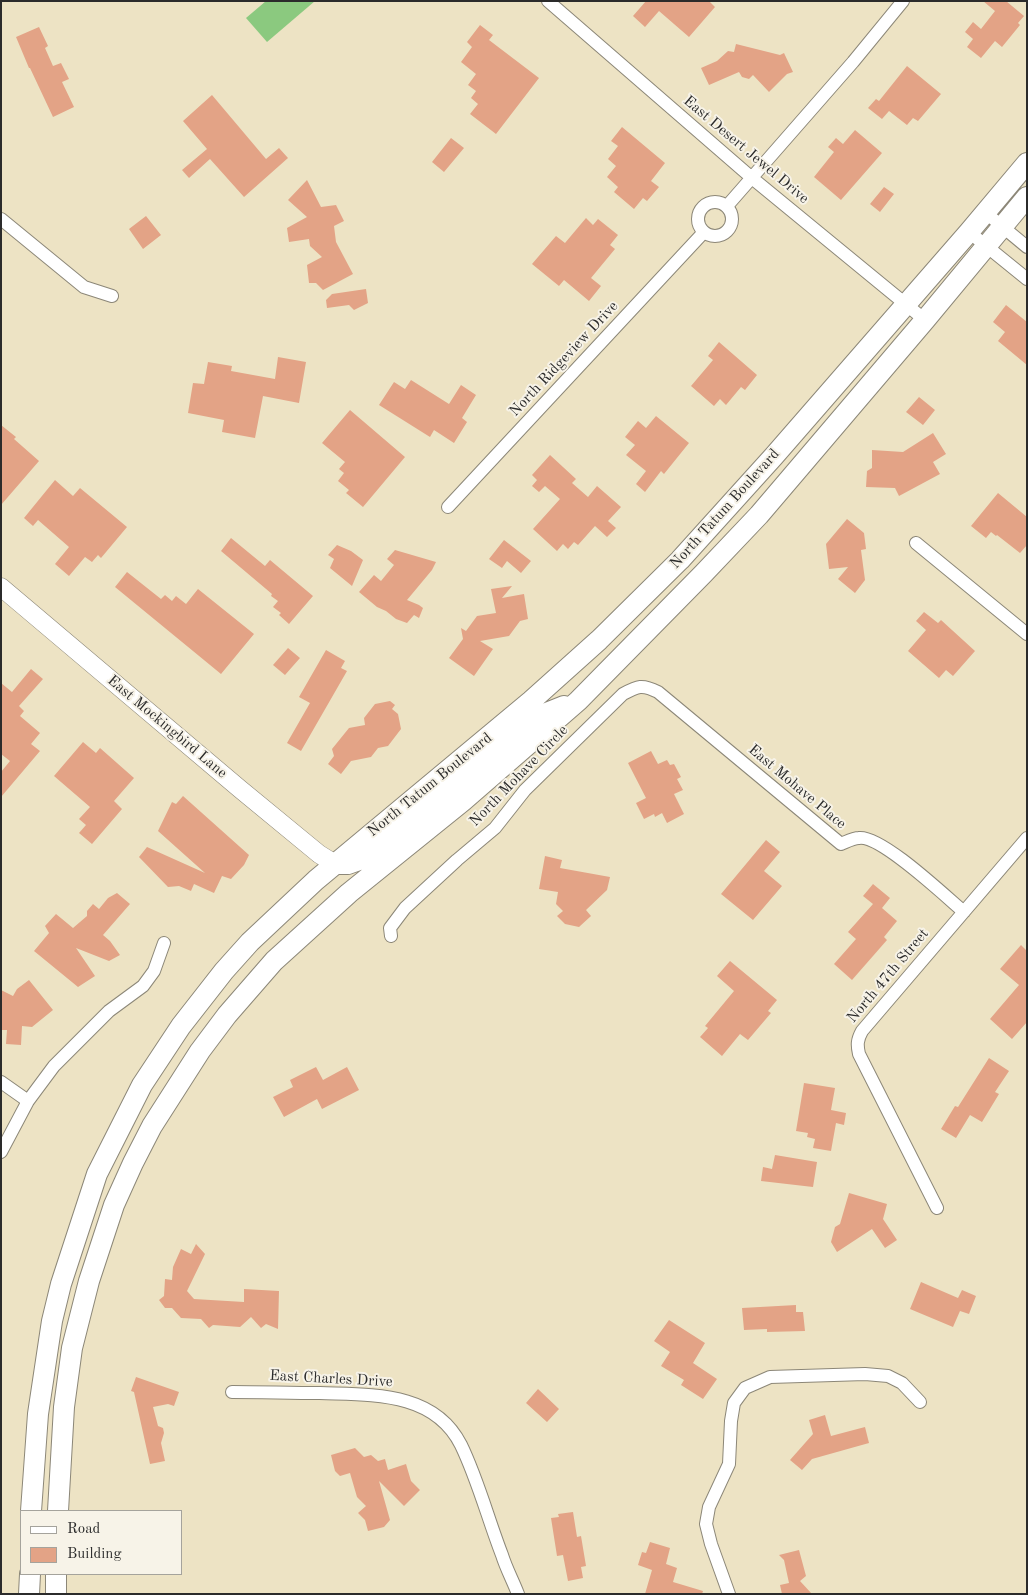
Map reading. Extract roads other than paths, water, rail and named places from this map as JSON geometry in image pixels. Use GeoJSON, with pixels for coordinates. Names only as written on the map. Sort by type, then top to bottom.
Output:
{"type":"FeatureCollection","features":[{"type":"Feature","properties":{"kind":"main road","name":"North Tatum Boulevard"},"geometry":{"type":"LineString","coordinates":[[31,1510],[38,1414],[52,1321],[61,1284],[97,1174],[142,1085],[181,1026],[224,970],[250,942],[335,864],[518,712],[599,640],[680,560],[774,456],[986,213],[1027,163]]}},
{"type":"Feature","properties":{"kind":"main road","name":"North Tatum Boulevard"},"geometry":{"type":"LineString","coordinates":[[58,1510],[64,1406],[72,1348],[89,1281],[114,1205],[133,1164],[161,1112],[200,1051],[274,961],[349,893],[463,801],[578,701],[703,574],[759,515],[1027,197]]}},
{"type":"Feature","properties":{"kind":"main road"},"geometry":{"type":"LineString","coordinates":[[335,864],[348,864],[369,854],[400,832],[539,716],[578,701]]}},
{"type":"Feature","properties":{"kind":"main road"},"geometry":{"type":"LineString","coordinates":[[29,1594],[30,1575]]}},
{"type":"Feature","properties":{"kind":"main road"},"geometry":{"type":"LineString","coordinates":[[56,1575],[56,1594]]}},
{"type":"Feature","properties":{"kind":"street","name":"East Desert Jewel Drive"},"geometry":{"type":"LineString","coordinates":[[548,1],[752,178],[925,320]]}},
{"type":"Feature","properties":{"kind":"street"},"geometry":{"type":"LineString","coordinates":[[727,206],[853,62],[903,1]]}},
{"type":"Feature","properties":{"kind":"street"},"geometry":{"type":"LineString","coordinates":[[711,202],[722,203],[727,206],[733,216],[730,228],[721,236],[715,237],[704,232],[698,223],[702,207],[711,202]]}},
{"type":"Feature","properties":{"kind":"street"},"geometry":{"type":"LineString","coordinates":[[986,213],[1027,247]]}},
{"type":"Feature","properties":{"kind":"street"},"geometry":{"type":"LineString","coordinates":[[1,218],[84,287],[112,296]]}},
{"type":"Feature","properties":{"kind":"street","name":"North Ridgeview Drive"},"geometry":{"type":"LineString","coordinates":[[448,507],[704,232]]}},
{"type":"Feature","properties":{"kind":"street"},"geometry":{"type":"LineString","coordinates":[[969,232],[1027,279]]}},
{"type":"Feature","properties":{"kind":"street"},"geometry":{"type":"LineString","coordinates":[[916,543],[1027,634]]}},
{"type":"Feature","properties":{"kind":"street","name":"East Mockingbird Lane"},"geometry":{"type":"LineString","coordinates":[[1,588],[240,789],[319,854],[335,864]]}},
{"type":"Feature","properties":{"kind":"street","name":"East Mohave Place"},"geometry":{"type":"LineString","coordinates":[[638,687],[648,687],[658,692],[841,844],[860,837],[879,843],[964,912]]}},
{"type":"Feature","properties":{"kind":"street","name":"North Mohave Circle"},"geometry":{"type":"LineString","coordinates":[[391,936],[390,928],[406,908],[457,860],[495,828],[532,783],[623,694],[638,687]]}},
{"type":"Feature","properties":{"kind":"street","name":"North 47th Street"},"geometry":{"type":"LineString","coordinates":[[937,1208],[858,1054],[858,1038],[1027,838]]}},
{"type":"Feature","properties":{"kind":"street"},"geometry":{"type":"LineString","coordinates":[[1,1152],[28,1101],[54,1066],[109,1011],[143,986],[154,971],[164,943]]}},
{"type":"Feature","properties":{"kind":"street"},"geometry":{"type":"LineString","coordinates":[[1,1082],[28,1101]]}},
{"type":"Feature","properties":{"kind":"street"},"geometry":{"type":"LineString","coordinates":[[729,1594],[706,1524],[710,1507],[729,1464],[731,1421],[734,1403],[745,1388],[770,1377],[865,1374],[888,1376],[902,1383],[920,1402]]}},
{"type":"Feature","properties":{"kind":"street","name":"East Charles Drive"},"geometry":{"type":"LineString","coordinates":[[232,1392],[374,1395],[398,1398],[431,1411],[449,1427],[461,1444],[479,1488],[502,1557],[518,1594]]}}]}
